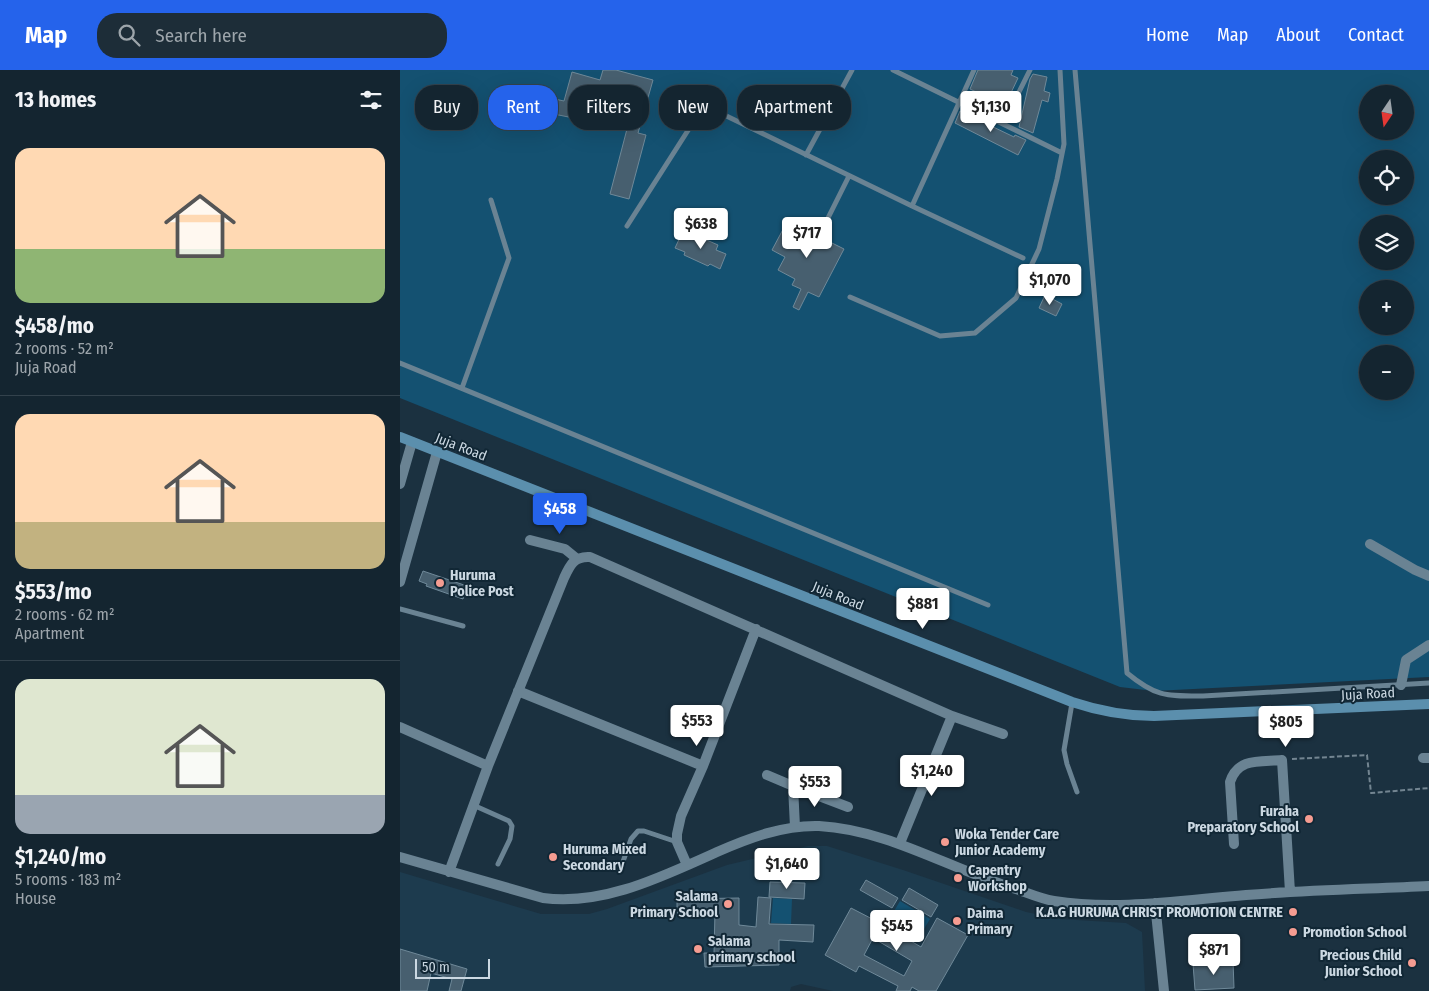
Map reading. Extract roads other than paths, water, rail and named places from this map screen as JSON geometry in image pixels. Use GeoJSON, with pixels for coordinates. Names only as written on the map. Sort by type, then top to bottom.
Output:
{"type":"FeatureCollection","features":[{"type":"Feature","properties":{"kind":"main road","name":"Juja Road"},"geometry":{"type":"LineString","coordinates":[[400,437],[1072,702],[1103,712],[1146,716],[1429,704]]}},
{"type":"Feature","properties":{"kind":"street"},"geometry":{"type":"LineString","coordinates":[[400,484],[412,442]]}},
{"type":"Feature","properties":{"kind":"street"},"geometry":{"type":"LineString","coordinates":[[400,582],[437,452]]}},
{"type":"Feature","properties":{"kind":"street"},"geometry":{"type":"LineString","coordinates":[[530,540],[565,549],[576,558]]}},
{"type":"Feature","properties":{"kind":"street"},"geometry":{"type":"LineString","coordinates":[[1370,544],[1429,576]]}},
{"type":"Feature","properties":{"kind":"street"},"geometry":{"type":"LineString","coordinates":[[449,872],[488,766],[564,578],[571,564],[576,558],[582,556],[590,557],[756,629],[898,694],[1002,734]]}},
{"type":"Feature","properties":{"kind":"street"},"geometry":{"type":"LineString","coordinates":[[687,865],[677,842],[681,816],[703,766],[756,629]]}},
{"type":"Feature","properties":{"kind":"street"},"geometry":{"type":"LineString","coordinates":[[1401,685],[1406,660],[1429,645]]}},
{"type":"Feature","properties":{"kind":"street"},"geometry":{"type":"LineString","coordinates":[[518,692],[703,766]]}},
{"type":"Feature","properties":{"kind":"street"},"geometry":{"type":"LineString","coordinates":[[900,843],[952,716]]}},
{"type":"Feature","properties":{"kind":"street"},"geometry":{"type":"LineString","coordinates":[[400,728],[488,766]]}},
{"type":"Feature","properties":{"kind":"street"},"geometry":{"type":"LineString","coordinates":[[1234,844],[1230,782],[1233,772],[1245,763],[1282,760],[1290,892]]}},
{"type":"Feature","properties":{"kind":"street"},"geometry":{"type":"LineString","coordinates":[[767,775],[848,808]]}},
{"type":"Feature","properties":{"kind":"street"},"geometry":{"type":"LineString","coordinates":[[793,786],[795,827]]}},
{"type":"Feature","properties":{"kind":"street"},"geometry":{"type":"LineString","coordinates":[[400,857],[542,898],[573,900],[620,891],[743,841],[785,828],[819,826],[857,832],[900,843],[1006,886],[1052,900],[1092,905],[1155,903],[1290,892],[1429,886]]}},
{"type":"Feature","properties":{"kind":"street"},"geometry":{"type":"LineString","coordinates":[[1155,903],[1164,991]]}},
{"type":"Feature","properties":{"kind":"lane"},"geometry":{"type":"LineString","coordinates":[[806,155],[852,70]]}},
{"type":"Feature","properties":{"kind":"lane"},"geometry":{"type":"LineString","coordinates":[[893,70],[1062,153]]}},
{"type":"Feature","properties":{"kind":"lane"},"geometry":{"type":"LineString","coordinates":[[912,206],[974,70]]}},
{"type":"Feature","properties":{"kind":"lane"},"geometry":{"type":"LineString","coordinates":[[1016,98],[1030,70]]}},
{"type":"Feature","properties":{"kind":"lane"},"geometry":{"type":"LineString","coordinates":[[850,297],[940,336],[975,332],[1016,298],[1039,249],[1058,180],[1064,144],[1060,70]]}},
{"type":"Feature","properties":{"kind":"lane"},"geometry":{"type":"LineString","coordinates":[[1075,70],[1126,673],[1155,692],[1172,696],[1203,696],[1429,683]]}},
{"type":"Feature","properties":{"kind":"lane"},"geometry":{"type":"LineString","coordinates":[[627,226],[701,110],[710,108],[1023,258]]}},
{"type":"Feature","properties":{"kind":"lane"},"geometry":{"type":"LineString","coordinates":[[822,230],[849,176]]}},
{"type":"Feature","properties":{"kind":"lane"},"geometry":{"type":"LineString","coordinates":[[462,388],[509,258],[491,200]]}},
{"type":"Feature","properties":{"kind":"lane"},"geometry":{"type":"LineString","coordinates":[[400,362],[988,605]]}},
{"type":"Feature","properties":{"kind":"lane"},"geometry":{"type":"LineString","coordinates":[[400,609],[463,626]]}},
{"type":"Feature","properties":{"kind":"lane"},"geometry":{"type":"LineString","coordinates":[[1072,702],[1064,750],[1077,792]]}},
{"type":"Feature","properties":{"kind":"lane"},"geometry":{"type":"LineString","coordinates":[[474,806],[509,821],[512,826],[510,839],[498,864]]}},
{"type":"Feature","properties":{"kind":"lane"},"geometry":{"type":"LineString","coordinates":[[620,870],[631,839],[638,831],[644,831],[677,842]]}},
{"type":"Feature","properties":{"kind":"place","name":"Huruma Police Post"},"geometry":{"type":"Point","coordinates":[440,583]}},
{"type":"Feature","properties":{"kind":"place","name":"Furaha Preparatory School"},"geometry":{"type":"Point","coordinates":[1309,819]}},
{"type":"Feature","properties":{"kind":"place","name":"Woka Tender Care Junior Academy"},"geometry":{"type":"Point","coordinates":[945,842]}},
{"type":"Feature","properties":{"kind":"place","name":"Huruma Mixed Secondary"},"geometry":{"type":"Point","coordinates":[553,857]}},
{"type":"Feature","properties":{"kind":"place","name":"Capentry Workshop"},"geometry":{"type":"Point","coordinates":[958,878]}},
{"type":"Feature","properties":{"kind":"place","name":"Salama Primary School"},"geometry":{"type":"Point","coordinates":[728,904]}},
{"type":"Feature","properties":{"kind":"place","name":"K.A.G HURUMA CHRIST PROMOTION CENTRE"},"geometry":{"type":"Point","coordinates":[1293,912]}},
{"type":"Feature","properties":{"kind":"place","name":"Daima Primary"},"geometry":{"type":"Point","coordinates":[957,921]}},
{"type":"Feature","properties":{"kind":"place","name":"Promotion School"},"geometry":{"type":"Point","coordinates":[1293,932]}},
{"type":"Feature","properties":{"kind":"place","name":"Salama primary school"},"geometry":{"type":"Point","coordinates":[698,949]}},
{"type":"Feature","properties":{"kind":"place","name":"Precious Child Junior School"},"geometry":{"type":"Point","coordinates":[1412,963]}}]}
